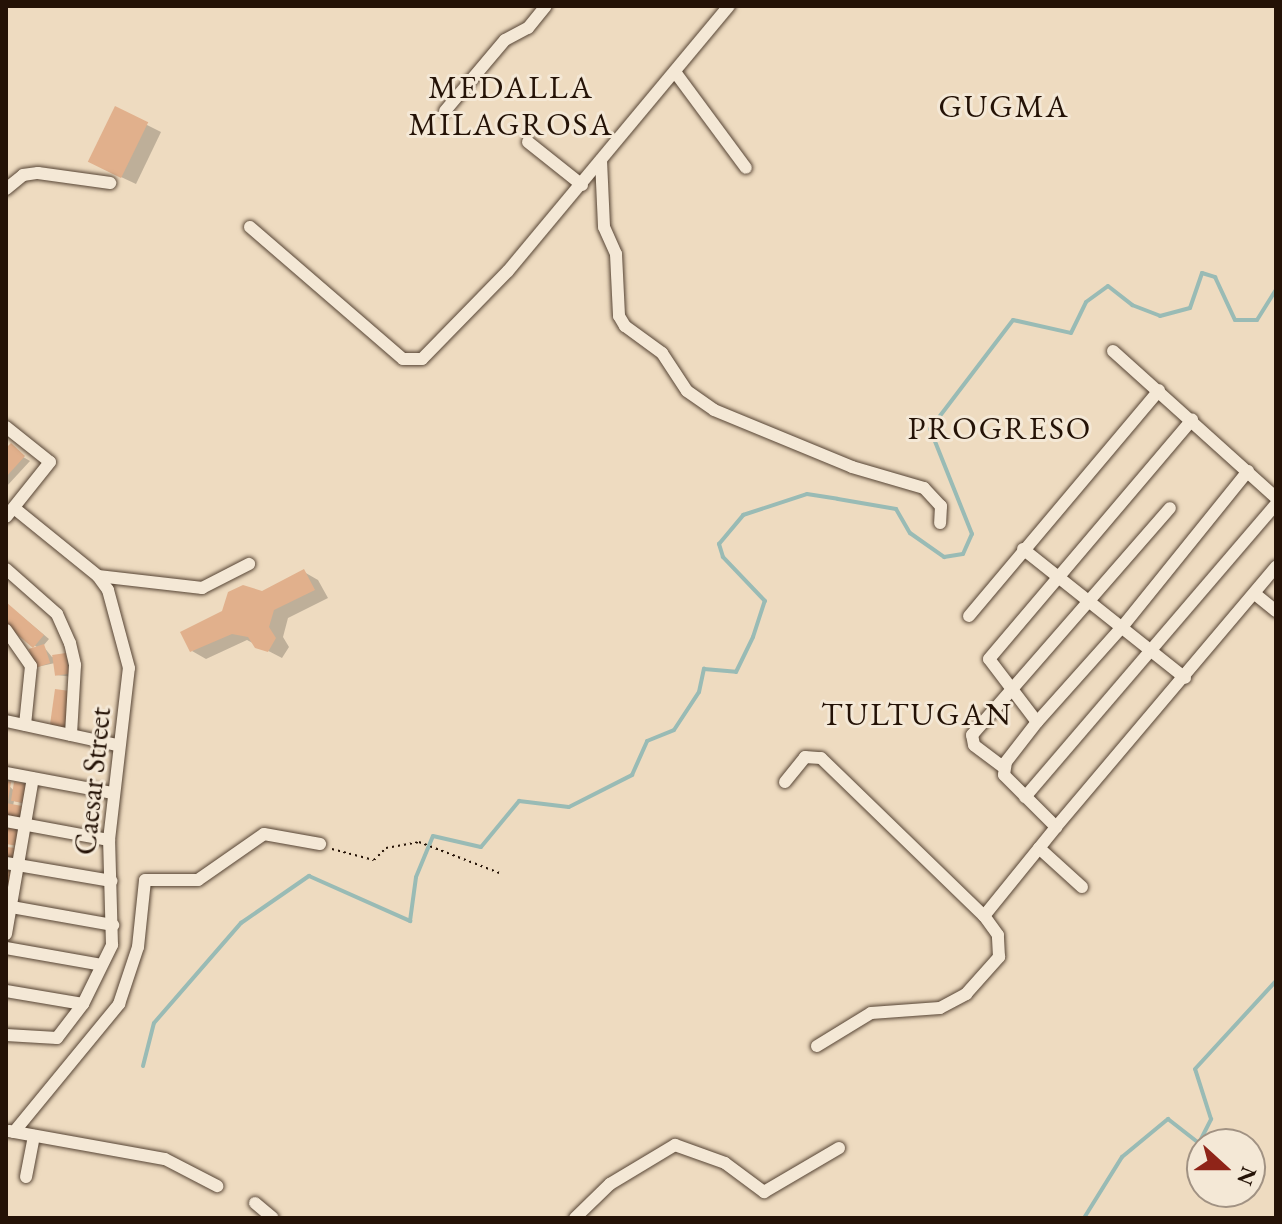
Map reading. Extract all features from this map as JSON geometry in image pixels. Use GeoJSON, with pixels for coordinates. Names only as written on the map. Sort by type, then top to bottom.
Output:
{"type":"FeatureCollection","features":[{"type":"Feature","properties":{"kind":"street"},"geometry":{"type":"LineString","coordinates":[[445,111],[505,40],[528,28],[546,6]]}},
{"type":"Feature","properties":{"kind":"street"},"geometry":{"type":"LineString","coordinates":[[250,227],[412,362],[454,330],[582,185],[729,6]]}},
{"type":"Feature","properties":{"kind":"street"},"geometry":{"type":"LineString","coordinates":[[675,72],[746,168]]}},
{"type":"Feature","properties":{"kind":"street"},"geometry":{"type":"LineString","coordinates":[[528,142],[582,185]]}},
{"type":"Feature","properties":{"kind":"street"},"geometry":{"type":"LineString","coordinates":[[601,160],[604,227],[616,254],[619,316],[625,326],[662,353],[687,391],[714,410],[852,467],[924,488],[941,506],[940,523]]}},
{"type":"Feature","properties":{"kind":"street"},"geometry":{"type":"LineString","coordinates":[[6,189],[23,175],[38,173],[110,183]]}},
{"type":"Feature","properties":{"kind":"street"},"geometry":{"type":"LineString","coordinates":[[1025,797],[1276,501],[1248,471],[1113,351]]}},
{"type":"Feature","properties":{"kind":"street"},"geometry":{"type":"LineString","coordinates":[[969,616],[1159,390]]}},
{"type":"Feature","properties":{"kind":"street"},"geometry":{"type":"LineString","coordinates":[[1037,722],[989,659],[1056,575],[1192,420]]}},
{"type":"Feature","properties":{"kind":"street"},"geometry":{"type":"LineString","coordinates":[[8,433],[50,462],[10,513]]}},
{"type":"Feature","properties":{"kind":"street"},"geometry":{"type":"LineString","coordinates":[[1003,767],[1037,722],[1122,627],[1248,471]]}},
{"type":"Feature","properties":{"kind":"street"},"geometry":{"type":"LineString","coordinates":[[1056,827],[1025,797],[1003,767],[971,741],[1009,689],[1170,508]]}},
{"type":"Feature","properties":{"kind":"street","name":"Caesar Street"},"geometry":{"type":"LineString","coordinates":[[6,1035],[53,1041],[83,1004],[102,965],[113,925],[109,840],[117,745],[129,668],[108,590],[98,576],[10,513]]}},
{"type":"Feature","properties":{"kind":"street"},"geometry":{"type":"LineString","coordinates":[[1023,549],[1185,678]]}},
{"type":"Feature","properties":{"kind":"street"},"geometry":{"type":"LineString","coordinates":[[98,576],[202,588],[249,564]]}},
{"type":"Feature","properties":{"kind":"street"},"geometry":{"type":"LineString","coordinates":[[984,916],[1276,567]]}},
{"type":"Feature","properties":{"kind":"street"},"geometry":{"type":"LineString","coordinates":[[6,569],[57,614],[70,643],[75,665],[71,735]]}},
{"type":"Feature","properties":{"kind":"street"},"geometry":{"type":"LineString","coordinates":[[1255,594],[1276,611]]}},
{"type":"Feature","properties":{"kind":"street"},"geometry":{"type":"LineString","coordinates":[[6,630],[31,666],[25,725]]}},
{"type":"Feature","properties":{"kind":"street"},"geometry":{"type":"LineString","coordinates":[[6,721],[117,745]]}},
{"type":"Feature","properties":{"kind":"street"},"geometry":{"type":"LineString","coordinates":[[785,782],[805,757],[821,758],[984,916],[998,935],[999,957],[966,994],[940,1008],[871,1013],[817,1046]]}},
{"type":"Feature","properties":{"kind":"street"},"geometry":{"type":"LineString","coordinates":[[6,773],[113,793]]}},
{"type":"Feature","properties":{"kind":"street"},"geometry":{"type":"LineString","coordinates":[[6,934],[12,864],[25,824],[33,778]]}},
{"type":"Feature","properties":{"kind":"street"},"geometry":{"type":"LineString","coordinates":[[6,821],[109,840]]}},
{"type":"Feature","properties":{"kind":"street"},"geometry":{"type":"LineString","coordinates":[[217,1186],[178,1163],[10,1131],[119,1004],[138,947],[145,880],[198,880],[264,834],[320,844]]}},
{"type":"Feature","properties":{"kind":"street"},"geometry":{"type":"LineString","coordinates":[[1039,848],[1082,887]]}},
{"type":"Feature","properties":{"kind":"street"},"geometry":{"type":"LineString","coordinates":[[12,864],[111,881]]}},
{"type":"Feature","properties":{"kind":"street"},"geometry":{"type":"LineString","coordinates":[[8,906],[113,925]]}},
{"type":"Feature","properties":{"kind":"street"},"geometry":{"type":"LineString","coordinates":[[6,948],[102,965]]}},
{"type":"Feature","properties":{"kind":"street"},"geometry":{"type":"LineString","coordinates":[[6,991],[83,1004]]}},
{"type":"Feature","properties":{"kind":"street"},"geometry":{"type":"LineString","coordinates":[[26,1177],[34,1136]]}},
{"type":"Feature","properties":{"kind":"street"},"geometry":{"type":"LineString","coordinates":[[575,1218],[610,1184],[675,1145],[725,1163],[764,1192],[839,1148]]}},
{"type":"Feature","properties":{"kind":"street"},"geometry":{"type":"LineString","coordinates":[[255,1203],[273,1218]]}},
{"type":"Feature","properties":{"kind":"path"},"geometry":{"type":"LineString","coordinates":[[320,844],[374,860],[386,848],[419,842],[502,874]]}},
{"type":"Feature","properties":{"kind":"building"},"geometry":{"type":"Polygon","coordinates":[[[115,106],[148,122],[121,178],[88,162],[115,106]]]}},
{"type":"Feature","properties":{"kind":"building"},"geometry":{"type":"Polygon","coordinates":[[[11,443],[25,456],[6,477],[6,448],[11,443]]]}},
{"type":"Feature","properties":{"kind":"building"},"geometry":{"type":"Polygon","coordinates":[[[304,569],[315,590],[274,610],[269,627],[276,638],[268,652],[255,648],[248,637],[232,634],[190,652],[180,632],[222,611],[228,592],[243,585],[262,591],[304,569]]]}},
{"type":"Feature","properties":{"kind":"building"},"geometry":{"type":"Polygon","coordinates":[[[6,602],[44,635],[33,648],[6,625],[6,602]]]}},
{"type":"Feature","properties":{"kind":"building"},"geometry":{"type":"Polygon","coordinates":[[[44,644],[50,663],[35,668],[29,649],[44,644]]]}},
{"type":"Feature","properties":{"kind":"building"},"geometry":{"type":"Polygon","coordinates":[[[66,653],[69,674],[55,676],[52,655],[66,653]]]}},
{"type":"Feature","properties":{"kind":"building"},"geometry":{"type":"Polygon","coordinates":[[[55,689],[70,691],[65,729],[50,727],[55,689]]]}},
{"type":"Feature","properties":{"kind":"building"},"geometry":{"type":"Polygon","coordinates":[[[6,781],[11,782],[8,802],[6,801],[6,781]]]}},
{"type":"Feature","properties":{"kind":"building"},"geometry":{"type":"Polygon","coordinates":[[[14,782],[26,784],[23,803],[11,801],[14,782]]]}},
{"type":"Feature","properties":{"kind":"building"},"geometry":{"type":"Polygon","coordinates":[[[6,803],[22,806],[19,821],[6,819],[6,803]]]}},
{"type":"Feature","properties":{"kind":"building"},"geometry":{"type":"Polygon","coordinates":[[[6,825],[22,828],[18,846],[6,844],[6,825]]]}},
{"type":"Feature","properties":{"kind":"building"},"geometry":{"type":"Polygon","coordinates":[[[6,847],[16,848],[14,863],[6,861],[6,847]]]}},
{"type":"Feature","properties":{"kind":"building"},"geometry":{"type":"Polygon","coordinates":[[[6,870],[12,871],[7,890],[6,890],[6,870]]]}},
{"type":"Feature","properties":{"kind":"waterway"},"geometry":{"type":"LineString","coordinates":[[143,1066],[154,1023],[241,923],[309,876],[410,921],[416,877],[433,836],[481,847],[519,801],[569,807],[632,775],[647,741],[674,730],[699,692],[704,669],[736,672],[753,637],[765,601],[723,557],[719,544],[743,515],[807,494],[896,509],[910,533],[944,557],[963,554],[972,534],[930,429],[1013,320],[1071,333],[1086,302],[1108,286],[1132,305],[1160,316],[1190,308],[1202,273],[1215,277],[1235,320],[1257,320],[1276,289]]}},
{"type":"Feature","properties":{"kind":"waterway"},"geometry":{"type":"LineString","coordinates":[[1084,1218],[1122,1157],[1168,1119],[1199,1143],[1211,1119],[1195,1069],[1276,981]]}},
{"type":"Feature","properties":{"kind":"district","name":"MEDALLA MILAGROSA"},"geometry":{"type":"Point","coordinates":[511,106]}},
{"type":"Feature","properties":{"kind":"district","name":"GUGMA"},"geometry":{"type":"Point","coordinates":[1004,106]}},
{"type":"Feature","properties":{"kind":"district","name":"PROGRESO"},"geometry":{"type":"Point","coordinates":[1000,428]}},
{"type":"Feature","properties":{"kind":"district","name":"TULTUGAN"},"geometry":{"type":"Point","coordinates":[917,714]}}]}
